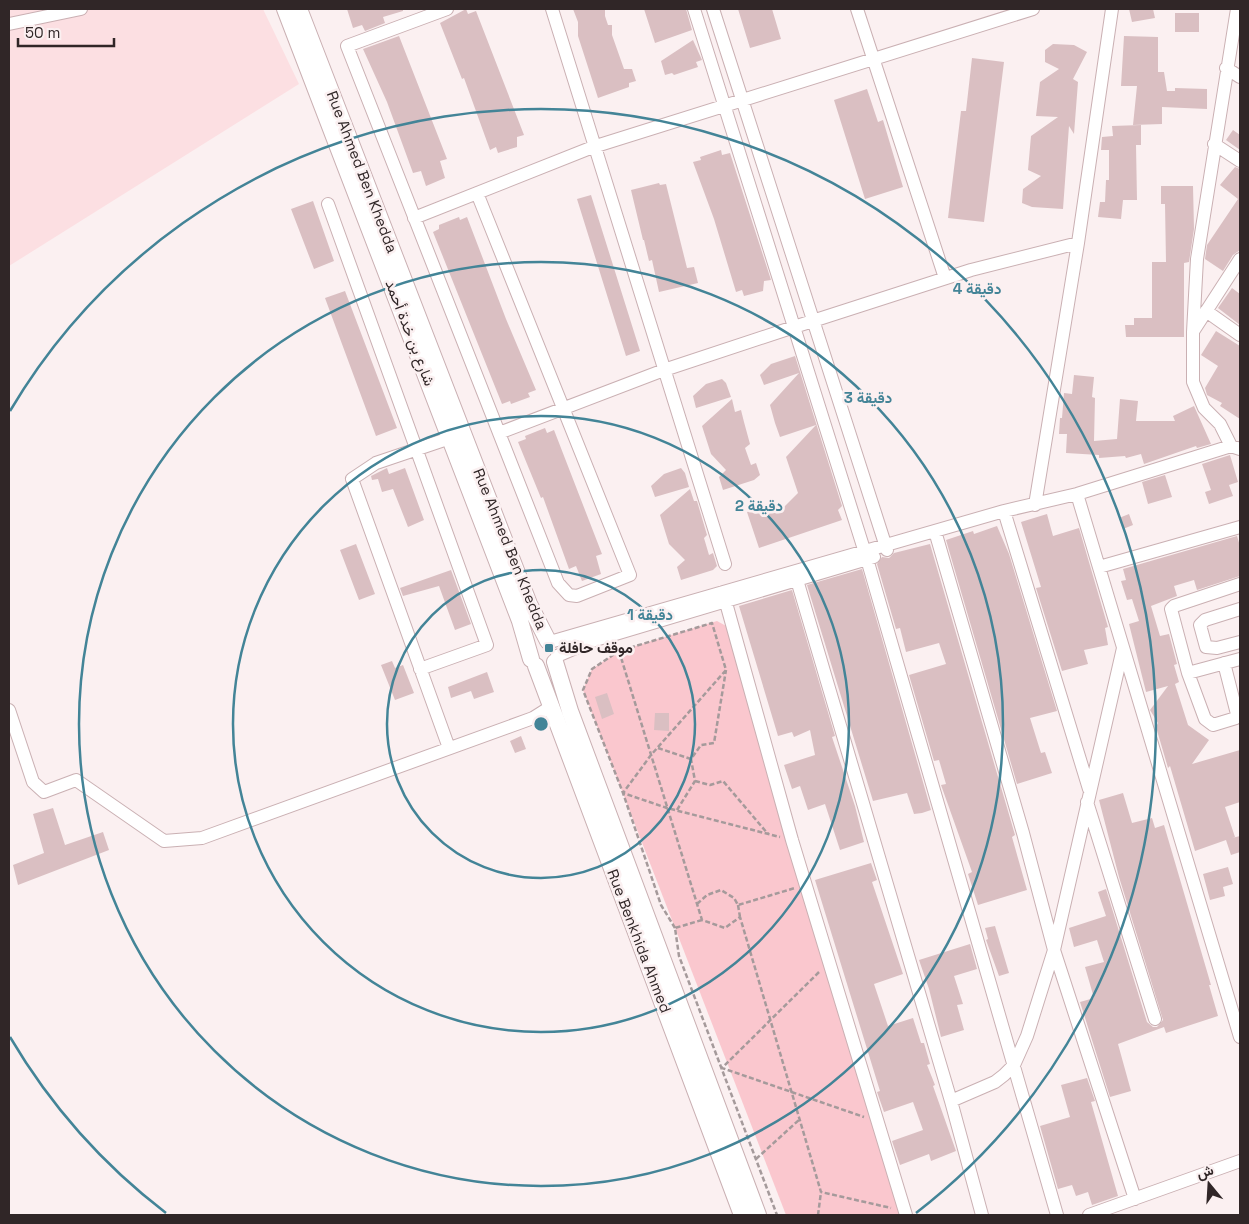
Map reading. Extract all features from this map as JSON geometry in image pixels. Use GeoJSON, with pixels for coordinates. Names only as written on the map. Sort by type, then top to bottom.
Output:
{"type":"FeatureCollection","features":[{"type":"Feature","properties":{"kind":"main road","name":"شارع بن خدة أحمد"},"geometry":{"type":"LineString","coordinates":[[285,9],[520,621],[533,662]]}},
{"type":"Feature","properties":{"kind":"main road","name":"Rue Ahmed Ben Khedda"},"geometry":{"type":"LineString","coordinates":[[299,9],[529,604],[553,650],[570,711],[758,1215]]}},
{"type":"Feature","properties":{"kind":"main road"},"geometry":{"type":"LineString","coordinates":[[540,641],[553,650],[548,667],[533,662],[532,646],[540,641]]}},
{"type":"Feature","properties":{"kind":"main road","name":"Rue Benkhida Ahmed"},"geometry":{"type":"LineString","coordinates":[[533,662],[552,706],[742,1215]]}},
{"type":"Feature","properties":{"kind":"street"},"geometry":{"type":"LineString","coordinates":[[9,24],[81,9]]}},
{"type":"Feature","properties":{"kind":"street"},"geometry":{"type":"LineString","coordinates":[[448,9],[347,46],[558,583],[569,595],[577,596],[630,575],[477,193]]}},
{"type":"Feature","properties":{"kind":"street"},"geometry":{"type":"LineString","coordinates":[[552,9],[593,147],[726,564]]}},
{"type":"Feature","properties":{"kind":"street"},"geometry":{"type":"LineString","coordinates":[[694,9],[865,555],[1057,1215]]}},
{"type":"Feature","properties":{"kind":"street"},"geometry":{"type":"LineString","coordinates":[[713,9],[887,549]]}},
{"type":"Feature","properties":{"kind":"street"},"geometry":{"type":"LineString","coordinates":[[857,9],[945,278]]}},
{"type":"Feature","properties":{"kind":"street"},"geometry":{"type":"LineString","coordinates":[[414,218],[593,147],[1033,9]]}},
{"type":"Feature","properties":{"kind":"street"},"geometry":{"type":"LineString","coordinates":[[1035,505],[1078,243],[1112,9]]}},
{"type":"Feature","properties":{"kind":"street"},"geometry":{"type":"LineString","coordinates":[[553,650],[592,641],[724,597],[865,555],[1236,448],[1220,424],[1204,408],[1193,382],[1193,332],[1197,258],[1226,68],[1237,9]]}},
{"type":"Feature","properties":{"kind":"street"},"geometry":{"type":"LineString","coordinates":[[1226,68],[1240,76]]}},
{"type":"Feature","properties":{"kind":"street"},"geometry":{"type":"LineString","coordinates":[[1214,144],[1240,160]]}},
{"type":"Feature","properties":{"kind":"street"},"geometry":{"type":"LineString","coordinates":[[328,204],[487,645],[420,669]]}},
{"type":"Feature","properties":{"kind":"street"},"geometry":{"type":"LineString","coordinates":[[499,433],[664,370],[794,327],[945,278],[1018,257],[1078,243]]}},
{"type":"Feature","properties":{"kind":"street"},"geometry":{"type":"LineString","coordinates":[[1193,332],[1240,259]]}},
{"type":"Feature","properties":{"kind":"street"},"geometry":{"type":"LineString","coordinates":[[1206,311],[1240,335]]}},
{"type":"Feature","properties":{"kind":"street"},"geometry":{"type":"LineString","coordinates":[[449,748],[352,479],[376,463],[450,438]]}},
{"type":"Feature","properties":{"kind":"street"},"geometry":{"type":"LineString","coordinates":[[1077,494],[1240,1037]]}},
{"type":"Feature","properties":{"kind":"street"},"geometry":{"type":"LineString","coordinates":[[1005,514],[1156,1019]]}},
{"type":"Feature","properties":{"kind":"street"},"geometry":{"type":"LineString","coordinates":[[1099,567],[1240,527]]}},
{"type":"Feature","properties":{"kind":"street"},"geometry":{"type":"LineString","coordinates":[[929,538],[1023,832],[1054,950],[1135,1199]]}},
{"type":"Feature","properties":{"kind":"street"},"geometry":{"type":"LineString","coordinates":[[724,597],[797,580],[865,555]]}},
{"type":"Feature","properties":{"kind":"street"},"geometry":{"type":"LineString","coordinates":[[797,580],[951,1101],[982,1215]]}},
{"type":"Feature","properties":{"kind":"street"},"geometry":{"type":"LineString","coordinates":[[1224,663],[1237,714],[1236,718],[1213,724],[1205,719],[1188,673],[1171,610],[1174,606],[1240,584]]}},
{"type":"Feature","properties":{"kind":"street"},"geometry":{"type":"LineString","coordinates":[[724,597],[792,840],[906,1213]]}},
{"type":"Feature","properties":{"kind":"street"},"geometry":{"type":"LineString","coordinates":[[1240,609],[1205,620],[1200,625],[1206,647],[1217,648],[1240,642]]}},
{"type":"Feature","properties":{"kind":"street"},"geometry":{"type":"LineString","coordinates":[[951,1101],[995,1082],[1014,1065],[1027,1036],[1054,950],[1123,647]]}},
{"type":"Feature","properties":{"kind":"street"},"geometry":{"type":"LineString","coordinates":[[1188,673],[1240,659]]}},
{"type":"Feature","properties":{"kind":"street"},"geometry":{"type":"LineString","coordinates":[[9,710],[33,782],[44,792],[76,780],[164,841],[202,838],[532,718],[552,706]]}},
{"type":"Feature","properties":{"kind":"street"},"geometry":{"type":"LineString","coordinates":[[1089,1215],[1240,1161]]}},
{"type":"Feature","properties":{"kind":"path"},"geometry":{"type":"LineString","coordinates":[[677,810],[696,781],[691,758],[701,745],[714,743],[726,670],[712,623],[619,651],[592,669],[583,690],[623,793],[662,905],[675,928],[680,956],[777,1215]]}},
{"type":"Feature","properties":{"kind":"path"},"geometry":{"type":"LineString","coordinates":[[619,651],[702,920]]}},
{"type":"Feature","properties":{"kind":"path"},"geometry":{"type":"LineString","coordinates":[[623,793],[658,748],[726,670]]}},
{"type":"Feature","properties":{"kind":"path"},"geometry":{"type":"LineString","coordinates":[[658,748],[691,758]]}},
{"type":"Feature","properties":{"kind":"path"},"geometry":{"type":"LineString","coordinates":[[696,781],[710,785],[723,781],[768,835]]}},
{"type":"Feature","properties":{"kind":"path"},"geometry":{"type":"LineString","coordinates":[[623,793],[667,808],[792,840]]}},
{"type":"Feature","properties":{"kind":"path"},"geometry":{"type":"LineString","coordinates":[[738,905],[806,885]]}},
{"type":"Feature","properties":{"kind":"path"},"geometry":{"type":"LineString","coordinates":[[697,904],[707,895],[721,890],[734,898],[738,905],[821,1192],[818,1215]]}},
{"type":"Feature","properties":{"kind":"path"},"geometry":{"type":"LineString","coordinates":[[675,928],[702,920],[725,928],[740,917]]}},
{"type":"Feature","properties":{"kind":"path"},"geometry":{"type":"LineString","coordinates":[[722,1068],[829,962]]}},
{"type":"Feature","properties":{"kind":"path"},"geometry":{"type":"LineString","coordinates":[[722,1068],[878,1122]]}},
{"type":"Feature","properties":{"kind":"path"},"geometry":{"type":"LineString","coordinates":[[756,1159],[800,1119]]}},
{"type":"Feature","properties":{"kind":"path"},"geometry":{"type":"LineString","coordinates":[[821,1192],[906,1213]]}},
{"type":"Feature","properties":{"kind":"shaded area"},"geometry":{"type":"Polygon","coordinates":[[[9,9],[263,9],[299,84],[9,266],[9,9]]]}},
{"type":"Feature","properties":{"kind":"shaded area"},"geometry":{"type":"Polygon","coordinates":[[[717,621],[728,627],[902,1215],[786,1215],[583,690],[592,669],[619,651],[717,621]]]}},
{"type":"Feature","properties":{"kind":"building"},"geometry":{"type":"Polygon","coordinates":[[[347,9],[403,9],[403,11],[383,17],[385,23],[365,31],[362,25],[353,28],[347,9]]]}},
{"type":"Feature","properties":{"kind":"building"},"geometry":{"type":"Polygon","coordinates":[[[466,9],[468,14],[476,11],[524,135],[517,137],[517,147],[498,153],[496,147],[490,150],[464,78],[462,79],[440,23],[466,9]]]}},
{"type":"Feature","properties":{"kind":"building"},"geometry":{"type":"Polygon","coordinates":[[[573,9],[605,9],[605,16],[608,25],[612,25],[612,35],[624,69],[632,69],[636,81],[629,83],[629,87],[598,98],[578,36],[578,22],[573,9]]]}},
{"type":"Feature","properties":{"kind":"building"},"geometry":{"type":"Polygon","coordinates":[[[644,9],[686,9],[692,30],[655,43],[644,9]]]}},
{"type":"Feature","properties":{"kind":"building"},"geometry":{"type":"Polygon","coordinates":[[[738,9],[772,9],[781,39],[750,48],[738,9]]]}},
{"type":"Feature","properties":{"kind":"building"},"geometry":{"type":"Polygon","coordinates":[[[1129,9],[1153,9],[1155,18],[1132,22],[1129,9]]]}},
{"type":"Feature","properties":{"kind":"building"},"geometry":{"type":"Polygon","coordinates":[[[1175,13],[1199,13],[1199,32],[1175,32],[1175,13]]]}},
{"type":"Feature","properties":{"kind":"building"},"geometry":{"type":"Polygon","coordinates":[[[399,36],[447,159],[440,161],[445,178],[426,186],[421,171],[413,173],[387,102],[363,49],[399,36]]]}},
{"type":"Feature","properties":{"kind":"building"},"geometry":{"type":"Polygon","coordinates":[[[1124,36],[1158,37],[1158,72],[1164,72],[1167,91],[1175,91],[1175,88],[1207,89],[1207,109],[1162,107],[1162,124],[1133,125],[1137,86],[1121,86],[1124,36]]]}},
{"type":"Feature","properties":{"kind":"building"},"geometry":{"type":"Polygon","coordinates":[[[693,40],[702,60],[696,62],[698,67],[674,75],[672,73],[665,75],[661,61],[693,40]]]}},
{"type":"Feature","properties":{"kind":"building"},"geometry":{"type":"Polygon","coordinates":[[[1053,44],[1074,45],[1087,52],[1073,79],[1078,82],[1074,134],[1069,126],[1063,209],[1032,207],[1022,203],[1023,189],[1041,176],[1028,170],[1031,136],[1058,117],[1036,116],[1040,82],[1059,69],[1045,62],[1045,50],[1053,44]]]}},
{"type":"Feature","properties":{"kind":"building"},"geometry":{"type":"Polygon","coordinates":[[[972,58],[1004,62],[984,222],[948,218],[961,111],[966,111],[972,58]]]}},
{"type":"Feature","properties":{"kind":"building"},"geometry":{"type":"Polygon","coordinates":[[[867,89],[878,122],[883,120],[903,187],[865,199],[834,100],[867,89]]]}},
{"type":"Feature","properties":{"kind":"building"},"geometry":{"type":"Polygon","coordinates":[[[1141,125],[1141,145],[1136,145],[1137,200],[1123,200],[1121,219],[1098,217],[1100,202],[1105,202],[1106,180],[1109,180],[1109,150],[1101,150],[1102,137],[1113,136],[1112,126],[1141,125]]]}},
{"type":"Feature","properties":{"kind":"building"},"geometry":{"type":"Polygon","coordinates":[[[1233,130],[1240,135],[1240,150],[1226,140],[1233,130]]]}},
{"type":"Feature","properties":{"kind":"building"},"geometry":{"type":"Polygon","coordinates":[[[721,150],[722,155],[730,153],[771,280],[764,281],[763,291],[744,296],[742,290],[736,292],[714,219],[693,162],[701,160],[700,157],[721,150]]]}},
{"type":"Feature","properties":{"kind":"building"},"geometry":{"type":"Polygon","coordinates":[[[1235,167],[1240,169],[1240,250],[1233,255],[1223,271],[1205,259],[1207,245],[1238,199],[1220,185],[1235,167]]]}},
{"type":"Feature","properties":{"kind":"building"},"geometry":{"type":"Polygon","coordinates":[[[659,183],[660,185],[666,184],[687,268],[694,267],[698,283],[659,292],[652,260],[649,261],[631,190],[659,183]]]}},
{"type":"Feature","properties":{"kind":"building"},"geometry":{"type":"Polygon","coordinates":[[[1161,186],[1193,186],[1194,229],[1189,262],[1184,263],[1184,337],[1126,337],[1125,325],[1134,325],[1134,318],[1152,318],[1152,262],[1166,262],[1165,204],[1161,204],[1161,186]]]}},
{"type":"Feature","properties":{"kind":"building"},"geometry":{"type":"Polygon","coordinates":[[[591,195],[640,351],[626,356],[577,199],[591,195]]]}},
{"type":"Feature","properties":{"kind":"building"},"geometry":{"type":"Polygon","coordinates":[[[313,201],[334,261],[314,269],[291,209],[313,201]]]}},
{"type":"Feature","properties":{"kind":"building"},"geometry":{"type":"Polygon","coordinates":[[[459,217],[460,220],[467,217],[506,319],[536,390],[528,393],[530,397],[511,404],[510,401],[502,404],[433,232],[439,229],[439,225],[459,217]]]}},
{"type":"Feature","properties":{"kind":"building"},"geometry":{"type":"Polygon","coordinates":[[[1232,288],[1240,294],[1240,325],[1218,308],[1232,288]]]}},
{"type":"Feature","properties":{"kind":"building"},"geometry":{"type":"Polygon","coordinates":[[[345,291],[397,428],[376,436],[325,298],[345,291]]]}},
{"type":"Feature","properties":{"kind":"building"},"geometry":{"type":"Polygon","coordinates":[[[1216,331],[1240,346],[1240,419],[1220,406],[1222,403],[1207,395],[1205,388],[1218,366],[1201,355],[1216,331]]]}},
{"type":"Feature","properties":{"kind":"building"},"geometry":{"type":"Polygon","coordinates":[[[795,356],[842,506],[838,510],[842,520],[759,548],[747,512],[772,504],[780,511],[798,493],[786,457],[816,425],[780,437],[770,405],[799,373],[764,385],[760,375],[771,364],[795,356]]]}},
{"type":"Feature","properties":{"kind":"building"},"geometry":{"type":"Polygon","coordinates":[[[1074,375],[1094,377],[1092,397],[1095,398],[1094,441],[1117,439],[1120,399],[1138,401],[1136,421],[1175,421],[1173,416],[1194,406],[1211,444],[1197,448],[1196,446],[1144,464],[1141,454],[1126,458],[1125,456],[1099,458],[1099,455],[1066,453],[1067,434],[1059,434],[1060,418],[1062,418],[1064,393],[1072,394],[1074,375]]]}},
{"type":"Feature","properties":{"kind":"building"},"geometry":{"type":"Polygon","coordinates":[[[722,379],[726,383],[731,397],[696,408],[693,396],[706,384],[722,379]]]}},
{"type":"Feature","properties":{"kind":"building"},"geometry":{"type":"Polygon","coordinates":[[[732,399],[735,412],[741,410],[750,444],[745,448],[751,465],[756,463],[760,475],[754,480],[723,490],[719,477],[726,470],[711,454],[702,426],[732,399]]]}},
{"type":"Feature","properties":{"kind":"building"},"geometry":{"type":"Polygon","coordinates":[[[545,428],[547,433],[554,430],[602,554],[596,556],[601,574],[582,581],[576,566],[569,569],[543,497],[541,498],[518,442],[526,439],[525,436],[545,428]]]}},
{"type":"Feature","properties":{"kind":"building"},"geometry":{"type":"Polygon","coordinates":[[[1230,455],[1238,482],[1229,485],[1233,496],[1209,504],[1205,492],[1211,490],[1202,464],[1230,455]]]}},
{"type":"Feature","properties":{"kind":"building"},"geometry":{"type":"Polygon","coordinates":[[[387,468],[389,474],[405,468],[424,520],[408,527],[393,489],[382,492],[378,479],[372,480],[371,476],[387,468]]]}},
{"type":"Feature","properties":{"kind":"building"},"geometry":{"type":"Polygon","coordinates":[[[681,468],[685,473],[689,487],[655,497],[651,486],[664,474],[681,468]]]}},
{"type":"Feature","properties":{"kind":"building"},"geometry":{"type":"Polygon","coordinates":[[[1165,475],[1172,497],[1148,504],[1142,482],[1165,475]]]}},
{"type":"Feature","properties":{"kind":"building"},"geometry":{"type":"Polygon","coordinates":[[[690,489],[694,501],[697,501],[707,535],[704,538],[709,555],[713,553],[717,566],[713,570],[681,580],[677,567],[685,560],[669,544],[660,515],[690,489]]]}},
{"type":"Feature","properties":{"kind":"building"},"geometry":{"type":"Polygon","coordinates":[[[1047,514],[1053,536],[1079,528],[1108,627],[1105,628],[1108,645],[1084,650],[1088,664],[1062,671],[1036,588],[1041,587],[1021,522],[1047,514]]]}},
{"type":"Feature","properties":{"kind":"building"},"geometry":{"type":"Polygon","coordinates":[[[1129,514],[1133,525],[1123,529],[1119,518],[1129,514]]]}},
{"type":"Feature","properties":{"kind":"building"},"geometry":{"type":"Polygon","coordinates":[[[997,526],[1009,554],[1057,711],[1030,718],[1041,753],[1045,752],[1052,773],[1017,784],[946,540],[973,531],[974,534],[997,526]]]}},
{"type":"Feature","properties":{"kind":"building"},"geometry":{"type":"Polygon","coordinates":[[[1237,536],[1240,546],[1240,576],[1197,590],[1194,580],[1174,586],[1177,596],[1151,606],[1160,636],[1169,634],[1177,664],[1174,665],[1179,682],[1175,684],[1188,725],[1209,740],[1192,764],[1240,750],[1240,802],[1225,807],[1235,837],[1232,838],[1240,836],[1240,852],[1231,855],[1226,840],[1195,851],[1170,766],[1168,768],[1156,727],[1158,723],[1150,710],[1168,686],[1146,692],[1129,624],[1139,621],[1132,599],[1127,600],[1121,581],[1126,580],[1123,569],[1237,536]]]}},
{"type":"Feature","properties":{"kind":"building"},"geometry":{"type":"Polygon","coordinates":[[[356,544],[375,594],[359,600],[340,550],[356,544]]]}},
{"type":"Feature","properties":{"kind":"building"},"geometry":{"type":"Polygon","coordinates":[[[930,544],[1015,835],[1012,837],[1027,890],[978,905],[968,874],[972,872],[941,785],[946,784],[939,760],[934,761],[909,675],[946,664],[939,643],[906,652],[900,628],[896,629],[877,564],[882,557],[889,558],[894,553],[930,544]]]}},
{"type":"Feature","properties":{"kind":"building"},"geometry":{"type":"Polygon","coordinates":[[[862,569],[931,810],[922,813],[914,814],[907,793],[873,801],[807,585],[862,569]]]}},
{"type":"Feature","properties":{"kind":"building"},"geometry":{"type":"Polygon","coordinates":[[[451,570],[471,624],[455,630],[439,586],[403,596],[400,588],[451,570]]]}},
{"type":"Feature","properties":{"kind":"building"},"geometry":{"type":"Polygon","coordinates":[[[792,590],[835,736],[832,737],[855,806],[864,842],[840,850],[825,804],[808,810],[800,786],[792,789],[784,765],[815,755],[810,730],[794,737],[792,732],[778,736],[739,606],[792,590]]]}},
{"type":"Feature","properties":{"kind":"building"},"geometry":{"type":"Polygon","coordinates":[[[392,661],[395,668],[403,665],[414,693],[395,700],[381,665],[392,661]]]}},
{"type":"Feature","properties":{"kind":"building"},"geometry":{"type":"Polygon","coordinates":[[[487,672],[494,692],[474,699],[471,691],[451,698],[448,687],[487,672]]]}},
{"type":"Feature","properties":{"kind":"building"},"geometry":{"type":"Polygon","coordinates":[[[607,693],[614,714],[602,719],[595,697],[607,693]]]}},
{"type":"Feature","properties":{"kind":"building"},"geometry":{"type":"Polygon","coordinates":[[[655,713],[669,713],[669,731],[654,730],[655,713]]]}},
{"type":"Feature","properties":{"kind":"building"},"geometry":{"type":"Polygon","coordinates":[[[521,736],[526,749],[515,753],[510,741],[521,736]]]}},
{"type":"Feature","properties":{"kind":"building"},"geometry":{"type":"Polygon","coordinates":[[[1123,793],[1132,823],[1152,818],[1155,828],[1164,825],[1211,985],[1209,985],[1218,1016],[1166,1033],[1164,1027],[1118,1044],[1131,1091],[1110,1097],[1080,1002],[1094,998],[1085,967],[1104,962],[1097,940],[1074,947],[1069,928],[1106,916],[1098,892],[1106,889],[1147,1022],[1153,1027],[1157,1027],[1163,1020],[1119,877],[1099,800],[1123,793]]]}},
{"type":"Feature","properties":{"kind":"building"},"geometry":{"type":"Polygon","coordinates":[[[53,808],[65,845],[103,832],[109,850],[18,885],[13,865],[44,853],[33,814],[53,808]]]}},
{"type":"Feature","properties":{"kind":"building"},"geometry":{"type":"Polygon","coordinates":[[[871,863],[877,880],[872,882],[903,974],[874,984],[888,1026],[913,1018],[921,1043],[924,1043],[930,1064],[927,1065],[935,1085],[933,1086],[956,1151],[931,1161],[929,1154],[900,1165],[892,1141],[923,1130],[913,1102],[884,1112],[877,1092],[880,1091],[815,880],[871,863]]]}},
{"type":"Feature","properties":{"kind":"building"},"geometry":{"type":"Polygon","coordinates":[[[1228,867],[1233,884],[1223,887],[1225,896],[1210,900],[1203,874],[1228,867]]]}},
{"type":"Feature","properties":{"kind":"building"},"geometry":{"type":"Polygon","coordinates":[[[995,926],[1009,973],[999,976],[986,940],[988,939],[985,928],[995,926]]]}},
{"type":"Feature","properties":{"kind":"building"},"geometry":{"type":"Polygon","coordinates":[[[970,944],[977,969],[954,976],[963,1004],[957,1005],[964,1030],[941,1037],[929,989],[919,960],[970,944]]]}},
{"type":"Feature","properties":{"kind":"building"},"geometry":{"type":"Polygon","coordinates":[[[1087,1078],[1095,1101],[1091,1102],[1118,1196],[1092,1205],[1088,1192],[1076,1196],[1072,1185],[1058,1189],[1040,1126],[1070,1117],[1061,1085],[1087,1078]]]}},
{"type":"Feature","properties":{"kind":"place","name":"موقف حافلة"},"geometry":{"type":"Point","coordinates":[549,648]}}]}
